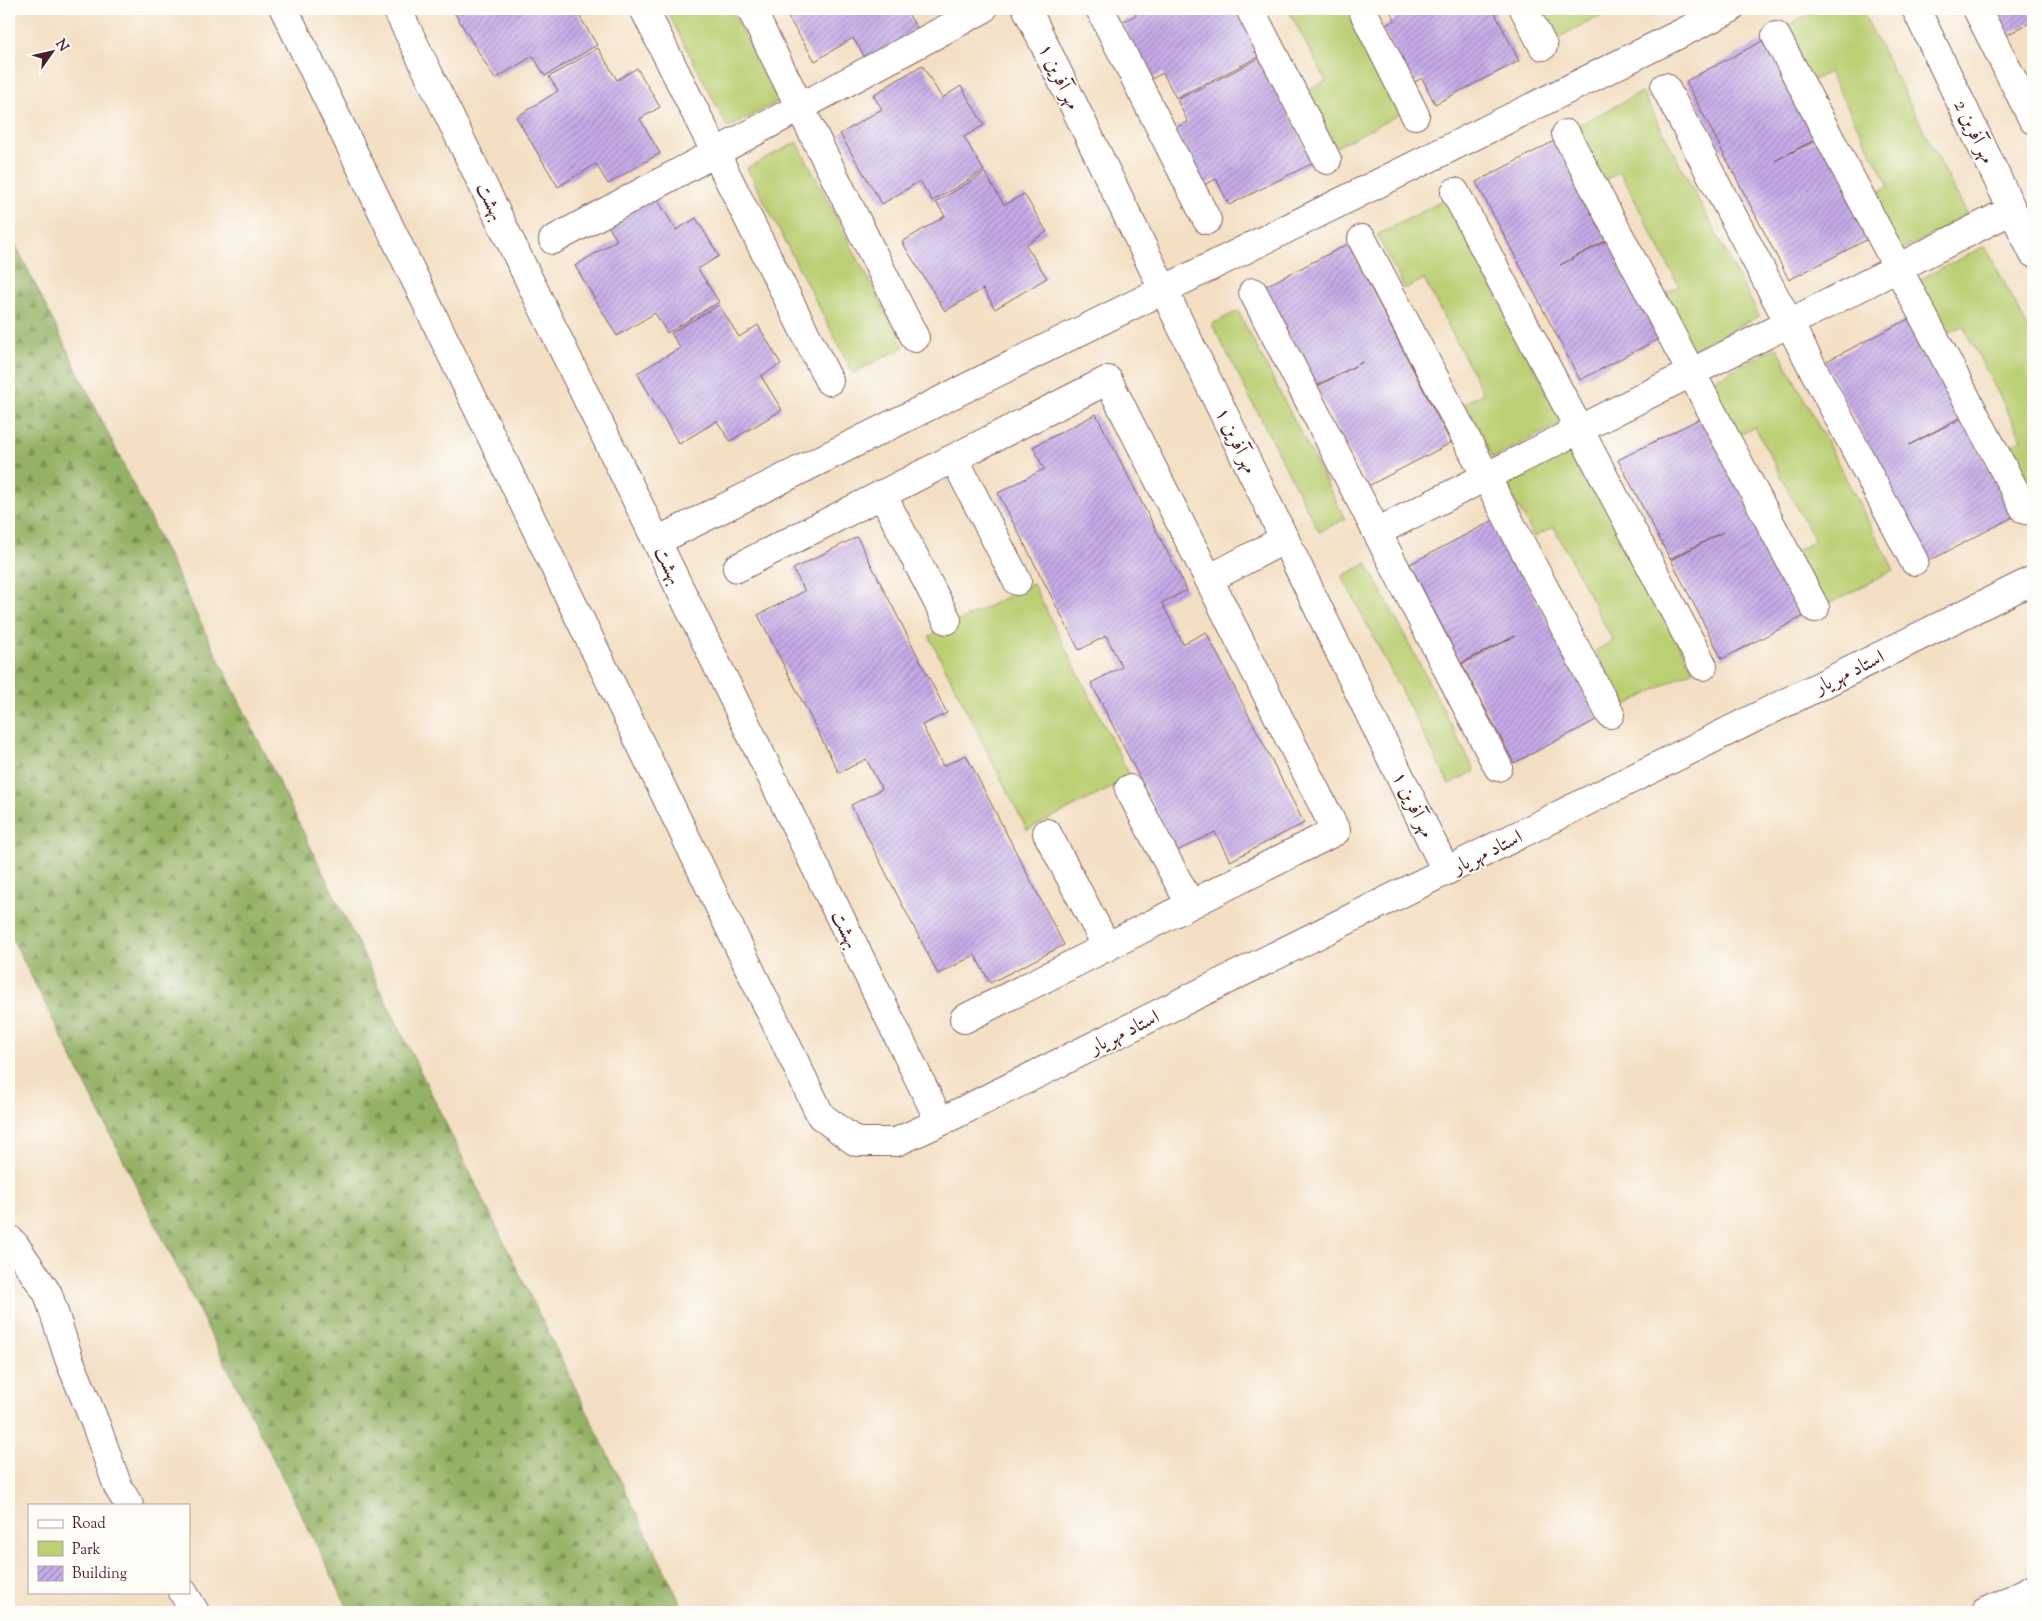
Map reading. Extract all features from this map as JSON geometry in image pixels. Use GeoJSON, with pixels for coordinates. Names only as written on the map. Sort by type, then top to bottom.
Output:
{"type":"FeatureCollection","features":[{"type":"Feature","properties":{"kind":"street","name":"استاد مهریار"},"geometry":{"type":"LineString","coordinates":[[284,9],[821,1116],[856,1142],[896,1142],[940,1122],[2033,580]]}},
{"type":"Feature","properties":{"kind":"street","name":"بهشت"},"geometry":{"type":"LineString","coordinates":[[397,9],[940,1122]]}},
{"type":"Feature","properties":{"kind":"street"},"geometry":{"type":"LineString","coordinates":[[644,9],[829,381]]}},
{"type":"Feature","properties":{"kind":"street"},"geometry":{"type":"LineString","coordinates":[[751,9],[915,338]]}},
{"type":"Feature","properties":{"kind":"street"},"geometry":{"type":"LineString","coordinates":[[553,240],[983,9]]}},
{"type":"Feature","properties":{"kind":"street","name":"مهر آفرین ۱"},"geometry":{"type":"LineString","coordinates":[[1027,9],[1446,871]]}},
{"type":"Feature","properties":{"kind":"street"},"geometry":{"type":"LineString","coordinates":[[1100,9],[1207,220]]}},
{"type":"Feature","properties":{"kind":"street"},"geometry":{"type":"LineString","coordinates":[[1250,9],[1327,160]]}},
{"type":"Feature","properties":{"kind":"street"},"geometry":{"type":"LineString","coordinates":[[1362,9],[1416,115]]}},
{"type":"Feature","properties":{"kind":"street"},"geometry":{"type":"LineString","coordinates":[[1524,9],[1543,46]]}},
{"type":"Feature","properties":{"kind":"street"},"geometry":{"type":"LineString","coordinates":[[657,541],[1730,9]]}},
{"type":"Feature","properties":{"kind":"street","name":"مهر آفرین 2"},"geometry":{"type":"LineString","coordinates":[[1916,9],[2033,253]]}},
{"type":"Feature","properties":{"kind":"street"},"geometry":{"type":"LineString","coordinates":[[1977,9],[2033,120]]}},
{"type":"Feature","properties":{"kind":"street"},"geometry":{"type":"LineString","coordinates":[[1776,36],[2026,510]]}},
{"type":"Feature","properties":{"kind":"street"},"geometry":{"type":"LineString","coordinates":[[1664,87],[1914,561]]}},
{"type":"Feature","properties":{"kind":"street"},"geometry":{"type":"LineString","coordinates":[[1566,134],[1815,608]]}},
{"type":"Feature","properties":{"kind":"street"},"geometry":{"type":"LineString","coordinates":[[1455,192],[1703,666]]}},
{"type":"Feature","properties":{"kind":"street"},"geometry":{"type":"LineString","coordinates":[[1377,532],[2012,210]]}},
{"type":"Feature","properties":{"kind":"street"},"geometry":{"type":"LineString","coordinates":[[1362,239],[1610,714]]}},
{"type":"Feature","properties":{"kind":"street"},"geometry":{"type":"LineString","coordinates":[[1253,292],[1498,767]]}},
{"type":"Feature","properties":{"kind":"street"},"geometry":{"type":"LineString","coordinates":[[737,568],[1108,380],[1336,831],[964,1019]]}},
{"type":"Feature","properties":{"kind":"street"},"geometry":{"type":"LineString","coordinates":[[954,458],[1017,581]]}},
{"type":"Feature","properties":{"kind":"street"},"geometry":{"type":"LineString","coordinates":[[882,494],[947,620]]}},
{"type":"Feature","properties":{"kind":"street"},"geometry":{"type":"LineString","coordinates":[[1209,579],[1285,539]]}},
{"type":"Feature","properties":{"kind":"street"},"geometry":{"type":"LineString","coordinates":[[1129,789],[1190,904]]}},
{"type":"Feature","properties":{"kind":"street"},"geometry":{"type":"LineString","coordinates":[[1047,833],[1107,947]]}},
{"type":"Feature","properties":{"kind":"street"},"geometry":{"type":"LineString","coordinates":[[9,1239],[48,1294],[69,1359],[96,1425],[118,1487],[127,1504]]}},
{"type":"Feature","properties":{"kind":"street"},"geometry":{"type":"LineString","coordinates":[[1986,1612],[2033,1589]]}},
{"type":"Feature","properties":{"kind":"street"},"geometry":{"type":"LineString","coordinates":[[184,1594],[195,1612]]}},
{"type":"Feature","properties":{"kind":"green space"},"geometry":{"type":"Polygon","coordinates":[[[666,9],[731,9],[779,101],[728,128],[666,9]]]}},
{"type":"Feature","properties":{"kind":"green space"},"geometry":{"type":"Polygon","coordinates":[[[1288,9],[1353,9],[1406,111],[1336,147],[1307,91],[1326,81],[1288,9]]]}},
{"type":"Feature","properties":{"kind":"green space"},"geometry":{"type":"Polygon","coordinates":[[[1539,9],[1615,9],[1555,39],[1539,9]]]}},
{"type":"Feature","properties":{"kind":"green space"},"geometry":{"type":"Polygon","coordinates":[[[1820,9],[1861,9],[1968,216],[1900,251],[1871,196],[1889,186],[1829,72],[1810,82],[1782,28],[1820,9]]]}},
{"type":"Feature","properties":{"kind":"green space"},"geometry":{"type":"Polygon","coordinates":[[[1642,92],[1759,316],[1689,351],[1661,296],[1679,286],[1620,172],[1601,182],[1573,128],[1642,92]]]}},
{"type":"Feature","properties":{"kind":"green space"},"geometry":{"type":"Polygon","coordinates":[[[797,142],[904,347],[853,373],[747,168],[797,142]]]}},
{"type":"Feature","properties":{"kind":"green space"},"geometry":{"type":"Polygon","coordinates":[[[1446,199],[1563,422],[1493,458],[1465,403],[1483,393],[1424,279],[1405,289],[1377,235],[1446,199]]]}},
{"type":"Feature","properties":{"kind":"green space"},"geometry":{"type":"Polygon","coordinates":[[[9,231],[685,1612],[350,1612],[9,932],[9,231]]]}},
{"type":"Feature","properties":{"kind":"green space"},"geometry":{"type":"Polygon","coordinates":[[[1985,246],[2033,338],[2033,505],[2003,450],[2022,439],[1963,326],[1943,335],[1915,282],[1985,246]]]}},
{"type":"Feature","properties":{"kind":"green space"},"geometry":{"type":"Polygon","coordinates":[[[1238,311],[1345,519],[1319,532],[1212,324],[1238,311]]]}},
{"type":"Feature","properties":{"kind":"green space"},"geometry":{"type":"Polygon","coordinates":[[[1777,347],[1894,570],[1825,606],[1796,551],[1815,541],[1755,427],[1736,437],[1708,383],[1777,347]]]}},
{"type":"Feature","properties":{"kind":"green space"},"geometry":{"type":"Polygon","coordinates":[[[1576,447],[1693,670],[1624,706],[1595,651],[1613,641],[1554,527],[1534,537],[1506,483],[1576,447]]]}},
{"type":"Feature","properties":{"kind":"green space"},"geometry":{"type":"Polygon","coordinates":[[[1367,563],[1475,771],[1449,784],[1342,576],[1367,563]]]}},
{"type":"Feature","properties":{"kind":"green space"},"geometry":{"type":"Polygon","coordinates":[[[1033,584],[1131,778],[1027,830],[929,636],[1033,584]]]}},
{"type":"Feature","properties":{"kind":"building"},"geometry":{"type":"Polygon","coordinates":[[[452,9],[582,9],[577,12],[597,45],[545,76],[533,56],[495,79],[452,9]]]}},
{"type":"Feature","properties":{"kind":"building"},"geometry":{"type":"Polygon","coordinates":[[[783,9],[905,9],[917,28],[866,59],[853,38],[815,61],[783,9]]]}},
{"type":"Feature","properties":{"kind":"building"},"geometry":{"type":"Polygon","coordinates":[[[1133,9],[1236,9],[1260,56],[1176,98],[1163,73],[1151,79],[1122,22],[1136,15],[1133,9]]]}},
{"type":"Feature","properties":{"kind":"building"},"geometry":{"type":"Polygon","coordinates":[[[1389,9],[1493,9],[1519,61],[1435,104],[1422,78],[1411,84],[1382,27],[1395,20],[1389,9]]]}},
{"type":"Feature","properties":{"kind":"building"},"geometry":{"type":"Polygon","coordinates":[[[1987,9],[2033,9],[2033,21],[2003,37],[1987,9]]]}},
{"type":"Feature","properties":{"kind":"building"},"geometry":{"type":"Polygon","coordinates":[[[1770,37],[1821,136],[1775,161],[1822,137],[1874,236],[1789,280],[1686,81],[1770,37]]]}},
{"type":"Feature","properties":{"kind":"building"},"geometry":{"type":"Polygon","coordinates":[[[598,48],[617,80],[637,68],[660,107],[640,119],[660,153],[608,184],[596,164],[558,187],[516,117],[558,91],[549,77],[598,48]]]}},
{"type":"Feature","properties":{"kind":"building"},"geometry":{"type":"Polygon","coordinates":[[[1260,58],[1313,163],[1229,205],[1216,179],[1204,185],[1175,128],[1188,122],[1177,100],[1260,58]]]}},
{"type":"Feature","properties":{"kind":"building"},"geometry":{"type":"Polygon","coordinates":[[[922,65],[942,98],[961,86],[984,125],[964,137],[984,171],[932,201],[920,181],[882,204],[840,134],[882,109],[873,95],[922,65]]]}},
{"type":"Feature","properties":{"kind":"building"},"geometry":{"type":"Polygon","coordinates":[[[1560,138],[1612,237],[1560,265],[1613,238],[1664,336],[1580,380],[1476,182],[1560,138]]]}},
{"type":"Feature","properties":{"kind":"building"},"geometry":{"type":"Polygon","coordinates":[[[985,173],[1004,205],[1024,194],[1047,232],[1026,245],[1047,278],[995,309],[983,289],[945,311],[902,242],[945,216],[936,202],[985,173]]]}},
{"type":"Feature","properties":{"kind":"building"},"geometry":{"type":"Polygon","coordinates":[[[656,197],[676,230],[696,218],[719,256],[698,269],[719,302],[667,333],[655,313],[617,336],[575,266],[617,240],[608,226],[656,197]]]}},
{"type":"Feature","properties":{"kind":"building"},"geometry":{"type":"Polygon","coordinates":[[[1348,244],[1451,443],[1368,486],[1316,387],[1363,362],[1315,386],[1264,287],[1348,244]]]}},
{"type":"Feature","properties":{"kind":"building"},"geometry":{"type":"Polygon","coordinates":[[[719,305],[739,337],[758,325],[781,364],[761,376],[782,410],[730,441],[717,421],[679,444],[637,373],[680,348],[671,333],[719,305]]]}},
{"type":"Feature","properties":{"kind":"building"},"geometry":{"type":"Polygon","coordinates":[[[1910,318],[1961,417],[1909,445],[1962,418],[2013,517],[1929,561],[1825,362],[1910,318]]]}},
{"type":"Feature","properties":{"kind":"building"},"geometry":{"type":"Polygon","coordinates":[[[1096,414],[1187,590],[1162,603],[1183,644],[1206,632],[1304,823],[1230,861],[1215,832],[1177,851],[1091,683],[1122,667],[1106,636],[1079,650],[998,493],[1044,469],[1033,447],[1096,414]]]}},
{"type":"Feature","properties":{"kind":"building"},"geometry":{"type":"Polygon","coordinates":[[[1703,417],[1806,615],[1722,659],[1671,560],[1723,532],[1670,559],[1618,460],[1703,417]]]}},
{"type":"Feature","properties":{"kind":"building"},"geometry":{"type":"Polygon","coordinates":[[[1494,520],[1598,719],[1514,763],[1462,664],[1515,636],[1461,663],[1410,564],[1494,520]]]}},
{"type":"Feature","properties":{"kind":"building"},"geometry":{"type":"Polygon","coordinates":[[[857,537],[947,713],[922,725],[943,766],[966,755],[1064,945],[990,983],[975,955],[938,974],[851,805],[882,789],[866,759],[839,773],[758,615],[805,591],[793,569],[857,537]]]}}]}
